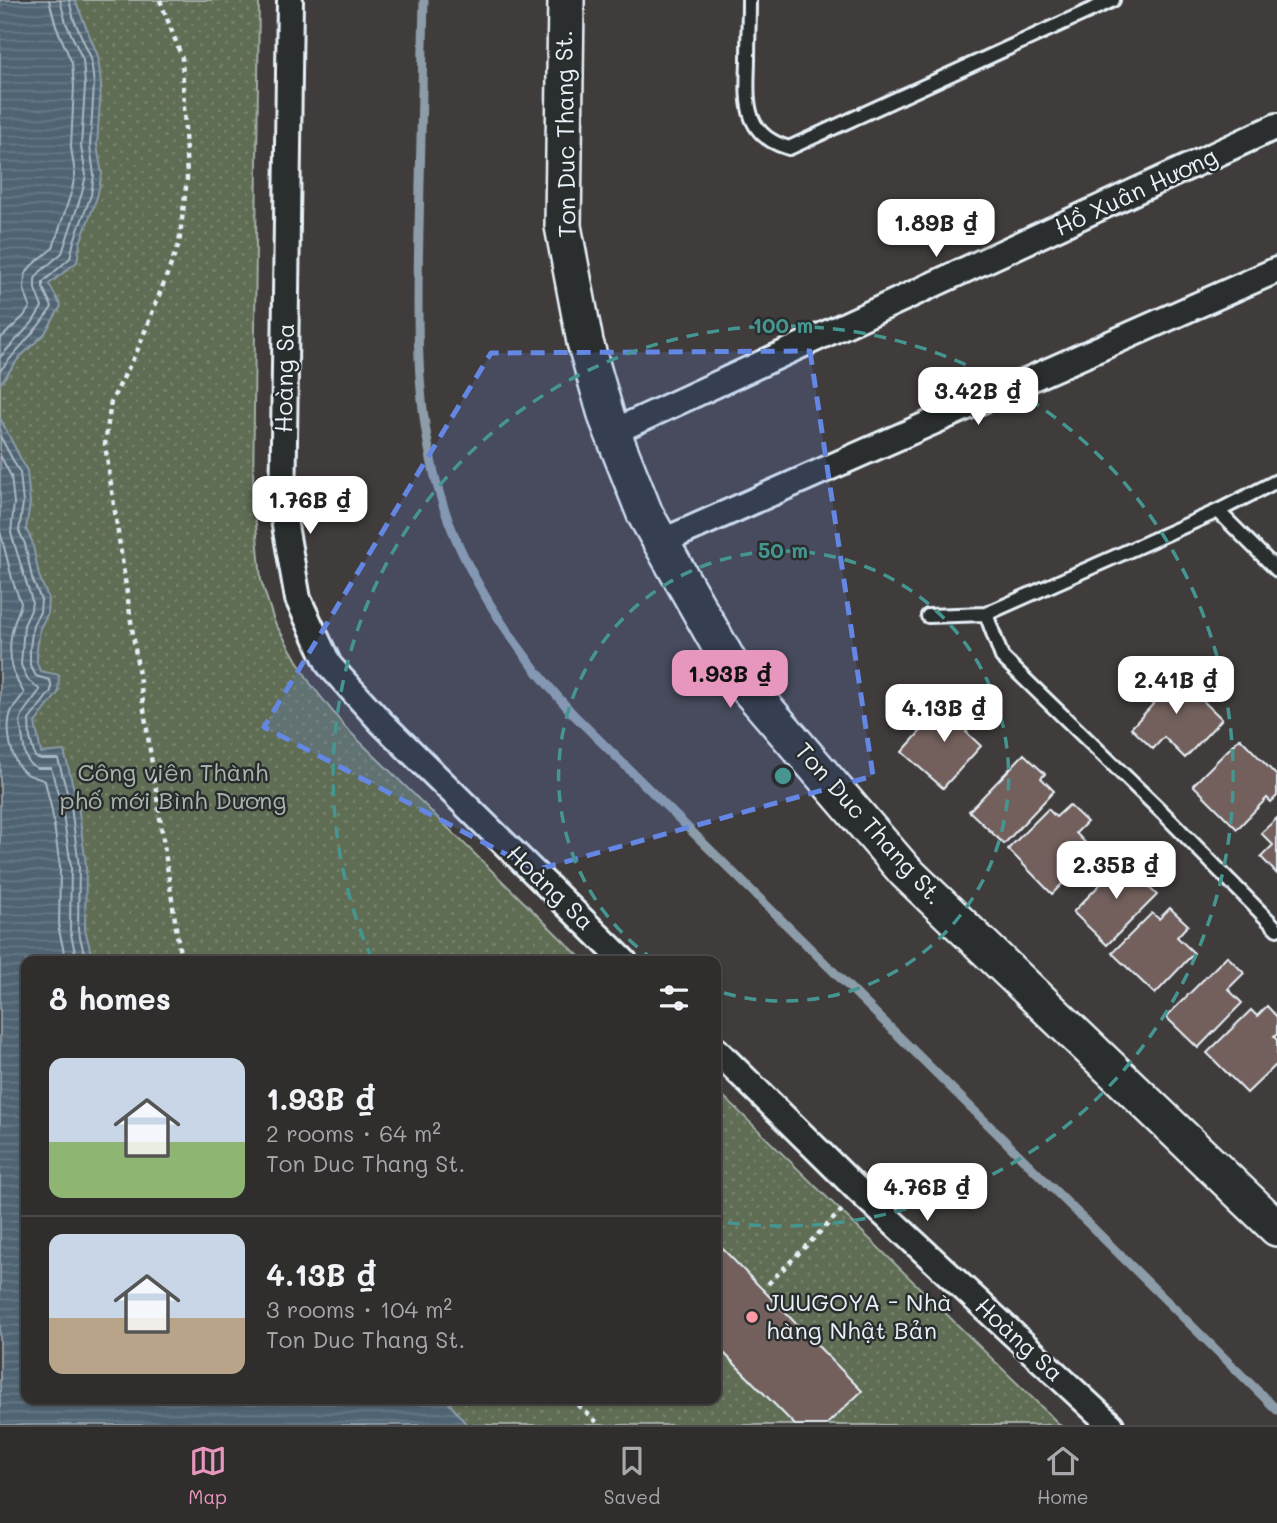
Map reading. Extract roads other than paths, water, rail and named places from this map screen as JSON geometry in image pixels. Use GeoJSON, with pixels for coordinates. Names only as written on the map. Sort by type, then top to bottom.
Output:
{"type":"FeatureCollection","features":[{"type":"Feature","properties":{"kind":"street","name":"Hoàng Sa"},"geometry":{"type":"LineString","coordinates":[[290,0],[284,514],[298,598],[329,665],[381,722],[619,956]]}},
{"type":"Feature","properties":{"kind":"street","name":"Ton Duc Thang St."},"geometry":{"type":"LineString","coordinates":[[566,0],[563,226],[585,342],[613,432],[645,514],[735,673],[905,871],[1277,1228]]}},
{"type":"Feature","properties":{"kind":"street","name":"Hồ Xuân Hương"},"geometry":{"type":"LineString","coordinates":[[613,432],[1277,127]]}},
{"type":"Feature","properties":{"kind":"street"},"geometry":{"type":"LineString","coordinates":[[662,542],[1277,270]]}},
{"type":"Feature","properties":{"kind":"street","name":"Hoàng Sa"},"geometry":{"type":"LineString","coordinates":[[721,1056],[860,1192],[1111,1425]]}},
{"type":"Feature","properties":{"kind":"lane"},"geometry":{"type":"LineString","coordinates":[[750,0],[747,103],[756,127],[772,143],[789,148],[1114,0]]}},
{"type":"Feature","properties":{"kind":"lane"},"geometry":{"type":"LineString","coordinates":[[928,616],[986,614],[1277,481]]}},
{"type":"Feature","properties":{"kind":"lane"},"geometry":{"type":"LineString","coordinates":[[1218,510],[1277,570]]}},
{"type":"Feature","properties":{"kind":"lane"},"geometry":{"type":"LineString","coordinates":[[986,614],[1002,657],[1164,814],[1277,929]]}},
{"type":"Feature","properties":{"kind":"water"},"geometry":{"type":"Polygon","coordinates":[[[0,0],[75,0],[98,56],[101,85],[97,146],[102,174],[97,197],[80,243],[77,262],[49,284],[61,306],[45,333],[19,358],[0,384],[0,0]]]}},
{"type":"Feature","properties":{"kind":"water"},"geometry":{"type":"Polygon","coordinates":[[[0,418],[27,471],[30,503],[26,529],[48,598],[47,615],[40,628],[37,663],[40,671],[59,675],[58,693],[35,723],[41,753],[64,751],[78,805],[86,865],[85,929],[92,956],[21,956],[21,1404],[450,1404],[467,1425],[0,1425],[0,418]]]}},
{"type":"Feature","properties":{"kind":"waterway"},"geometry":{"type":"LineString","coordinates":[[424,0],[418,299],[422,404],[434,474],[444,508],[467,563],[498,617],[534,668],[573,714],[1277,1410]]}},
{"type":"Feature","properties":{"kind":"place","name":"JUUGOYA - Nhà hàng Nhật Bản"},"geometry":{"type":"Point","coordinates":[752,1317]}},
{"type":"Feature","properties":{"kind":"park label","name":"Công viên Thành phố mới Bình Dương"},"geometry":{"type":"Point","coordinates":[173,787]}}]}
